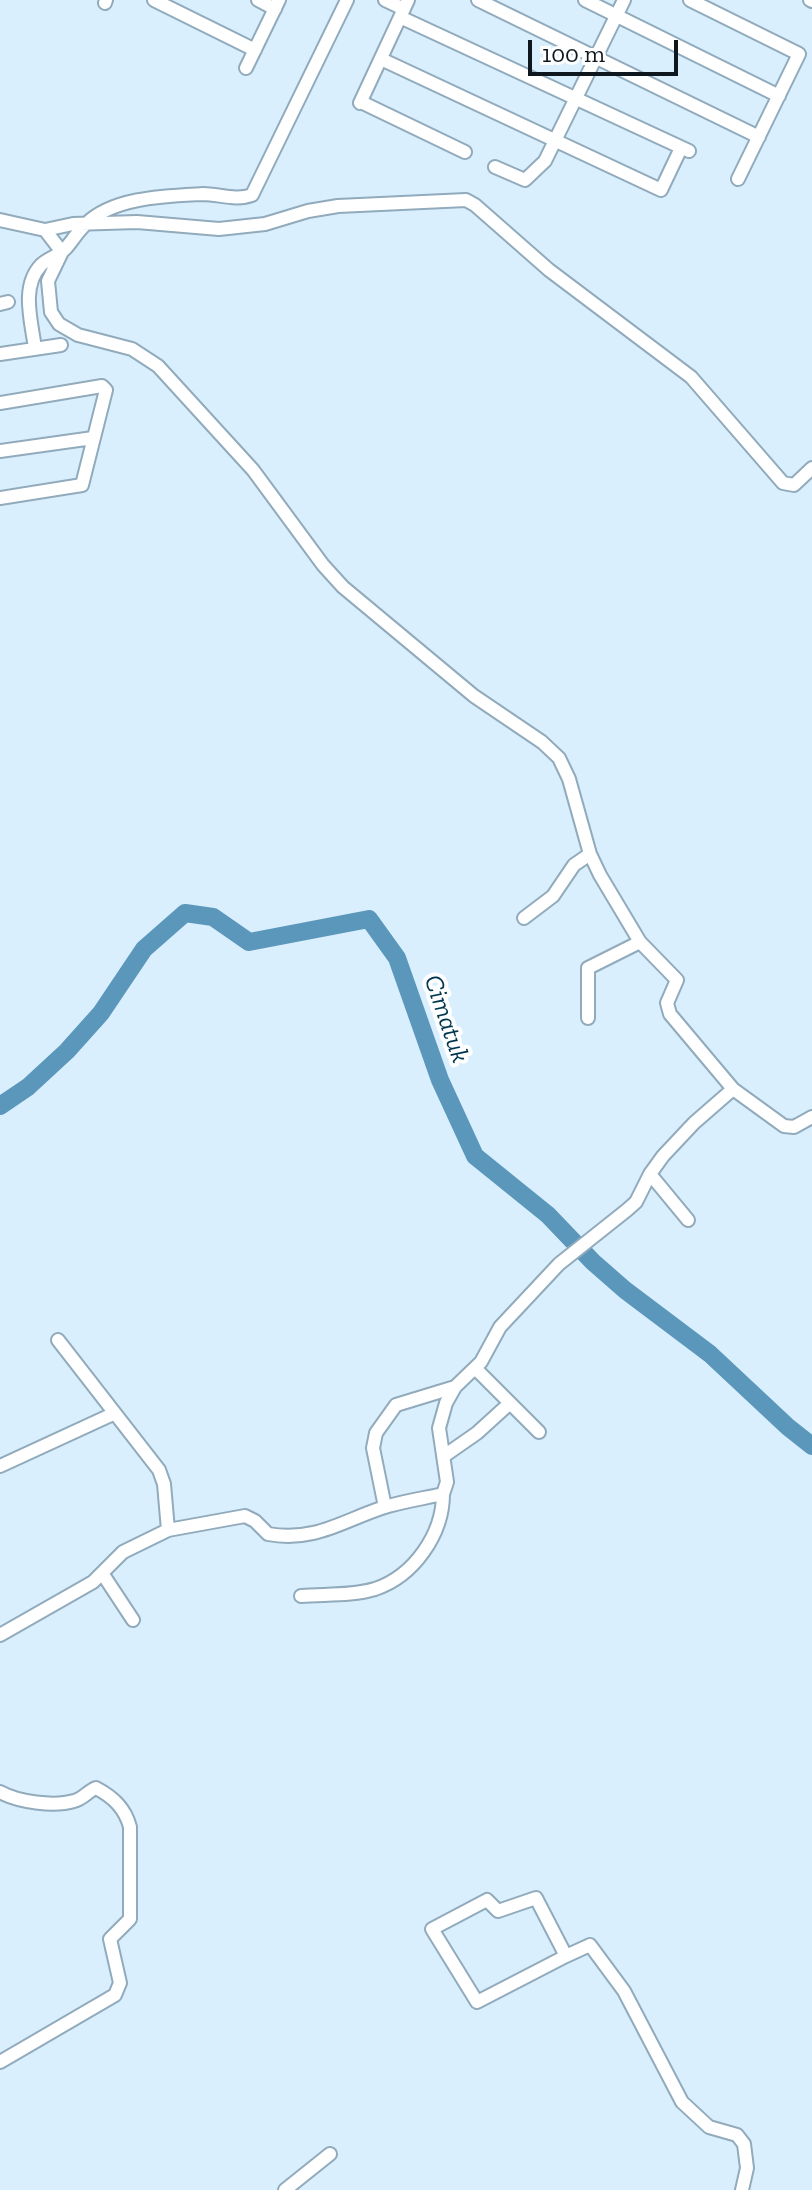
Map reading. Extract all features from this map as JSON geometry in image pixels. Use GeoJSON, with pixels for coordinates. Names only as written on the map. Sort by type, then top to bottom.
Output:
{"type":"FeatureCollection","features":[{"type":"Feature","properties":{"kind":"street"},"geometry":{"type":"LineString","coordinates":[[154,0],[255,50]]}},
{"type":"Feature","properties":{"kind":"street"},"geometry":{"type":"LineString","coordinates":[[246,68],[277,4],[258,0]]}},
{"type":"Feature","properties":{"kind":"street"},"geometry":{"type":"LineString","coordinates":[[347,0],[252,195],[244,198],[204,194],[129,200],[99,213],[86,223],[62,252],[48,281],[49,305],[56,321],[78,335],[132,349],[158,366],[253,470],[323,565],[343,587],[474,696],[551,749],[569,779],[590,854],[640,942],[677,980],[667,1003],[670,1014],[733,1089],[784,1126],[794,1127],[812,1117]]}},
{"type":"Feature","properties":{"kind":"street"},"geometry":{"type":"LineString","coordinates":[[381,59],[661,190],[685,150],[575,99],[385,0]]}},
{"type":"Feature","properties":{"kind":"street"},"geometry":{"type":"LineString","coordinates":[[478,0],[759,137]]}},
{"type":"Feature","properties":{"kind":"street"},"geometry":{"type":"LineString","coordinates":[[585,0],[779,96]]}},
{"type":"Feature","properties":{"kind":"street"},"geometry":{"type":"LineString","coordinates":[[495,167],[525,180],[545,161],[624,0]]}},
{"type":"Feature","properties":{"kind":"street"},"geometry":{"type":"LineString","coordinates":[[690,0],[799,54],[738,179]]}},
{"type":"Feature","properties":{"kind":"street"},"geometry":{"type":"LineString","coordinates":[[404,9],[361,103],[465,152]]}},
{"type":"Feature","properties":{"kind":"street"},"geometry":{"type":"LineString","coordinates":[[0,220],[45,230],[86,223],[152,222],[219,229],[265,224],[338,206],[466,200],[549,270],[691,377],[783,483],[794,485],[812,468]]}},
{"type":"Feature","properties":{"kind":"street"},"geometry":{"type":"LineString","coordinates":[[45,230],[62,252]]}},
{"type":"Feature","properties":{"kind":"street"},"geometry":{"type":"LineString","coordinates":[[35,349],[29,304],[32,282],[43,263],[62,252]]}},
{"type":"Feature","properties":{"kind":"street"},"geometry":{"type":"LineString","coordinates":[[0,354],[61,345]]}},
{"type":"Feature","properties":{"kind":"street"},"geometry":{"type":"LineString","coordinates":[[0,403],[104,387],[106,390],[81,485],[0,498]]}},
{"type":"Feature","properties":{"kind":"street"},"geometry":{"type":"LineString","coordinates":[[0,451],[93,438]]}},
{"type":"Feature","properties":{"kind":"street"},"geometry":{"type":"LineString","coordinates":[[524,918],[553,896],[574,865],[590,854]]}},
{"type":"Feature","properties":{"kind":"street"},"geometry":{"type":"LineString","coordinates":[[588,1018],[588,968],[640,942]]}},
{"type":"Feature","properties":{"kind":"street"},"geometry":{"type":"LineString","coordinates":[[301,1596],[372,1590],[395,1579],[419,1558],[442,1519],[447,1482],[440,1423],[455,1387],[481,1362],[500,1327],[559,1264],[636,1202],[650,1174],[694,1123],[733,1089]]}},
{"type":"Feature","properties":{"kind":"street"},"geometry":{"type":"LineString","coordinates":[[650,1174],[688,1220]]}},
{"type":"Feature","properties":{"kind":"street"},"geometry":{"type":"LineString","coordinates":[[58,1340],[162,1476],[168,1530]]}},
{"type":"Feature","properties":{"kind":"street"},"geometry":{"type":"LineString","coordinates":[[475,1368],[539,1432]]}},
{"type":"Feature","properties":{"kind":"street"},"geometry":{"type":"LineString","coordinates":[[385,1507],[373,1448],[376,1433],[396,1405],[455,1387]]}},
{"type":"Feature","properties":{"kind":"street"},"geometry":{"type":"LineString","coordinates":[[444,1456],[477,1433],[510,1403]]}},
{"type":"Feature","properties":{"kind":"street"},"geometry":{"type":"LineString","coordinates":[[0,1466],[113,1414]]}},
{"type":"Feature","properties":{"kind":"street"},"geometry":{"type":"LineString","coordinates":[[0,1635],[93,1582],[117,1555],[168,1530],[245,1516],[268,1534],[308,1534],[346,1525],[385,1507],[443,1494]]}},
{"type":"Feature","properties":{"kind":"street"},"geometry":{"type":"LineString","coordinates":[[102,1573],[133,1620]]}},
{"type":"Feature","properties":{"kind":"street"},"geometry":{"type":"LineString","coordinates":[[0,1792],[10,1798],[46,1805],[75,1801],[96,1788],[120,1805],[130,1827],[130,1919],[110,1939],[120,1983],[115,1995],[0,2062]]}},
{"type":"Feature","properties":{"kind":"street"},"geometry":{"type":"LineString","coordinates":[[566,1956],[536,1898],[498,1911],[487,1900],[432,1929],[477,2002],[590,1945],[624,1991],[682,2102],[709,2127],[737,2135],[744,2144],[747,2168],[742,2190]]}},
{"type":"Feature","properties":{"kind":"street"},"geometry":{"type":"LineString","coordinates":[[285,2190],[330,2154]]}},
{"type":"Feature","properties":{"kind":"waterway","name":"Cimatuk"},"geometry":{"type":"LineString","coordinates":[[0,1106],[28,1087],[67,1051],[101,1013],[144,949],[185,913],[213,917],[249,942],[369,919],[397,958],[440,1080],[475,1156],[548,1215],[625,1290],[710,1354],[812,1446]]}}]}
